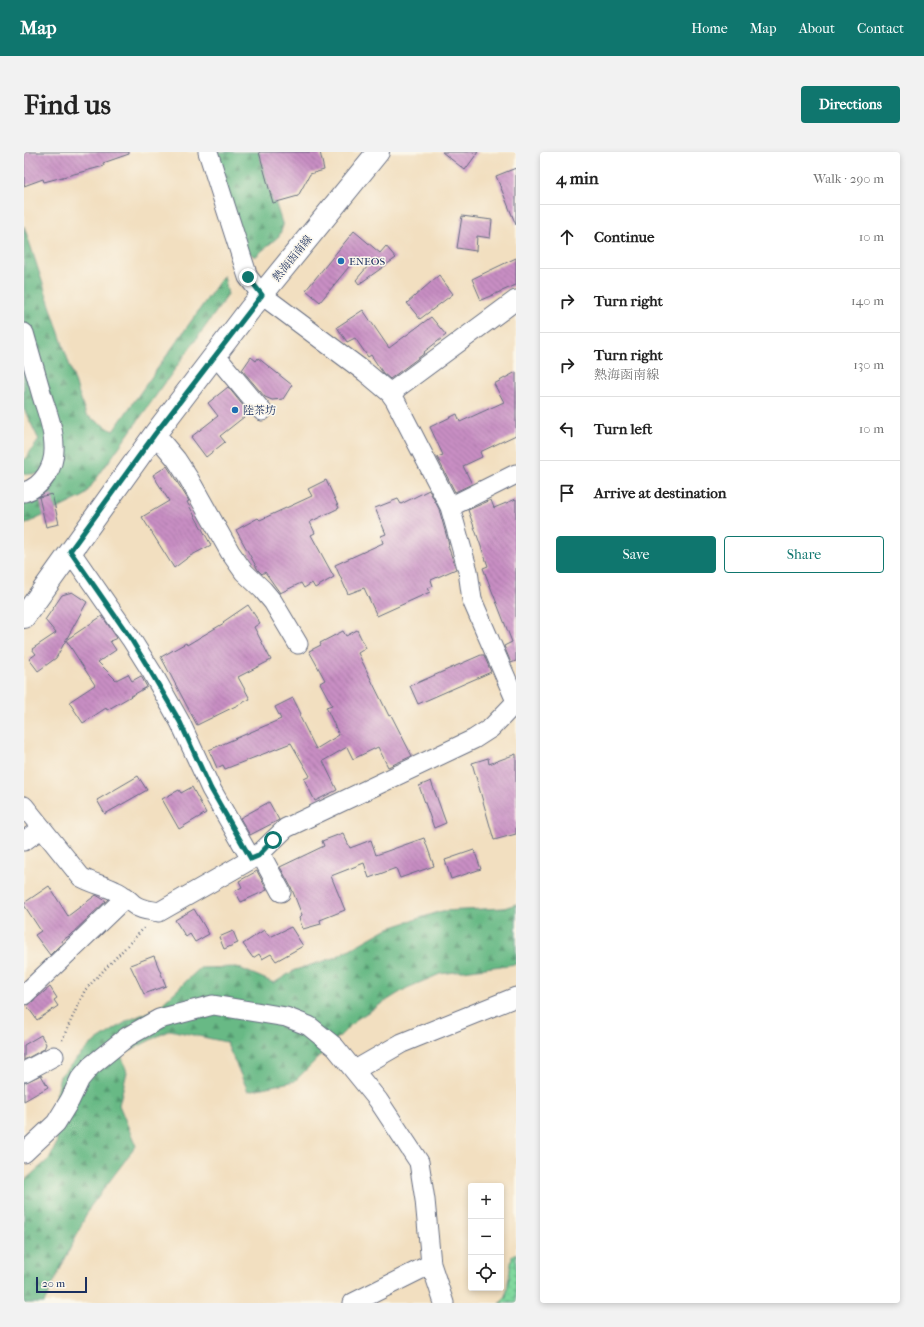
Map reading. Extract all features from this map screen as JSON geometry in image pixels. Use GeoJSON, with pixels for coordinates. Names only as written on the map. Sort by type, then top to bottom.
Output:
{"type":"FeatureCollection","features":[{"type":"Feature","properties":{"kind":"main road","name":"熱海函南線"},"geometry":{"type":"LineString","coordinates":[[24,617],[155,434],[215,355],[378,152]]}},
{"type":"Feature","properties":{"kind":"street"},"geometry":{"type":"LineString","coordinates":[[24,806],[81,877],[94,884],[114,890],[142,909],[159,912],[256,856],[286,828],[293,824],[474,739],[491,728],[516,702],[472,600],[468,571],[450,507],[390,393],[365,372],[262,295],[248,277],[208,152]]}},
{"type":"Feature","properties":{"kind":"street"},"geometry":{"type":"LineString","coordinates":[[390,393],[516,300]]}},
{"type":"Feature","properties":{"kind":"street"},"geometry":{"type":"LineString","coordinates":[[24,333],[51,426],[54,447],[53,457],[47,476],[31,490],[24,492]]}},
{"type":"Feature","properties":{"kind":"street"},"geometry":{"type":"LineString","coordinates":[[215,355],[262,411]]}},
{"type":"Feature","properties":{"kind":"street"},"geometry":{"type":"LineString","coordinates":[[155,434],[176,459],[189,478],[225,544],[244,572],[273,602],[298,644]]}},
{"type":"Feature","properties":{"kind":"street"},"geometry":{"type":"LineString","coordinates":[[450,507],[516,474]]}},
{"type":"Feature","properties":{"kind":"street"},"geometry":{"type":"LineString","coordinates":[[70,551],[131,639],[180,722],[211,789],[281,892]]}},
{"type":"Feature","properties":{"kind":"street"},"geometry":{"type":"LineString","coordinates":[[24,841],[42,828]]}},
{"type":"Feature","properties":{"kind":"street"},"geometry":{"type":"LineString","coordinates":[[24,995],[126,897]]}},
{"type":"Feature","properties":{"kind":"street"},"geometry":{"type":"LineString","coordinates":[[355,1070],[402,1043],[516,997]]}},
{"type":"Feature","properties":{"kind":"street"},"geometry":{"type":"LineString","coordinates":[[24,1153],[56,1123],[70,1100],[80,1079],[91,1066],[127,1037],[159,1019],[213,1005],[286,1017],[309,1026],[335,1047],[355,1070],[419,1162],[425,1200],[431,1264],[444,1303]]}},
{"type":"Feature","properties":{"kind":"street"},"geometry":{"type":"LineString","coordinates":[[24,1072],[54,1056]]}},
{"type":"Feature","properties":{"kind":"street"},"geometry":{"type":"LineString","coordinates":[[353,1303],[431,1264]]}},
{"type":"Feature","properties":{"kind":"path"},"geometry":{"type":"LineString","coordinates":[[54,1056],[85,990],[159,912]]}},
{"type":"Feature","properties":{"kind":"green space"},"geometry":{"type":"Polygon","coordinates":[[[215,152],[259,152],[283,226],[279,236],[255,257],[244,249],[215,152]]]}},
{"type":"Feature","properties":{"kind":"green space"},"geometry":{"type":"Polygon","coordinates":[[[24,226],[86,415],[113,431],[224,275],[228,295],[84,496],[24,525],[24,491],[54,474],[24,474],[24,460],[39,440],[24,409],[24,226]]]}},
{"type":"Feature","properties":{"kind":"green space"},"geometry":{"type":"Polygon","coordinates":[[[516,904],[516,964],[440,974],[407,988],[357,1019],[295,1081],[248,1091],[226,1042],[170,1030],[121,1055],[127,1072],[119,1105],[136,1146],[90,1207],[44,1303],[24,1303],[24,1181],[49,1159],[57,1143],[55,1100],[60,1076],[90,1045],[129,1020],[158,1008],[200,968],[237,967],[274,983],[295,970],[334,958],[386,929],[442,911],[504,908],[516,904]]]}},
{"type":"Feature","properties":{"kind":"green space"},"geometry":{"type":"Polygon","coordinates":[[[516,1253],[516,1303],[500,1303],[506,1297],[512,1256],[516,1253]]]}},
{"type":"Feature","properties":{"kind":"building"},"geometry":{"type":"Polygon","coordinates":[[[24,152],[129,152],[129,154],[103,163],[104,166],[44,182],[43,179],[24,186],[24,152]]]}},
{"type":"Feature","properties":{"kind":"building"},"geometry":{"type":"Polygon","coordinates":[[[259,152],[320,152],[324,170],[310,174],[298,196],[273,203],[259,152]]]}},
{"type":"Feature","properties":{"kind":"building"},"geometry":{"type":"Polygon","coordinates":[[[442,152],[478,152],[465,170],[442,152]]]}},
{"type":"Feature","properties":{"kind":"building"},"geometry":{"type":"Polygon","coordinates":[[[516,168],[516,225],[496,176],[516,168]]]}},
{"type":"Feature","properties":{"kind":"building"},"geometry":{"type":"Polygon","coordinates":[[[462,216],[492,220],[490,238],[477,236],[476,251],[457,248],[462,216]]]}},
{"type":"Feature","properties":{"kind":"building"},"geometry":{"type":"Polygon","coordinates":[[[354,231],[380,253],[386,246],[396,258],[359,284],[356,280],[368,266],[357,257],[320,302],[306,290],[354,231]]]}},
{"type":"Feature","properties":{"kind":"building"},"geometry":{"type":"Polygon","coordinates":[[[516,258],[516,285],[481,300],[472,279],[516,258]]]}},
{"type":"Feature","properties":{"kind":"building"},"geometry":{"type":"Polygon","coordinates":[[[439,275],[453,294],[420,319],[407,303],[439,275]]]}},
{"type":"Feature","properties":{"kind":"building"},"geometry":{"type":"Polygon","coordinates":[[[363,310],[389,348],[431,317],[446,335],[390,379],[383,373],[371,355],[368,357],[355,338],[347,342],[337,327],[363,310]]]}},
{"type":"Feature","properties":{"kind":"building"},"geometry":{"type":"Polygon","coordinates":[[[251,357],[256,361],[258,358],[292,385],[283,399],[272,400],[265,397],[242,370],[251,357]]]}},
{"type":"Feature","properties":{"kind":"building"},"geometry":{"type":"Polygon","coordinates":[[[516,372],[516,435],[480,452],[482,457],[463,466],[472,484],[455,492],[437,457],[443,455],[430,427],[457,414],[460,422],[504,402],[494,384],[516,372]]]}},
{"type":"Feature","properties":{"kind":"building"},"geometry":{"type":"Polygon","coordinates":[[[228,387],[249,413],[220,436],[225,442],[206,457],[191,437],[218,416],[208,403],[228,387]]]}},
{"type":"Feature","properties":{"kind":"building"},"geometry":{"type":"Polygon","coordinates":[[[167,466],[189,501],[187,502],[211,545],[190,556],[174,568],[142,517],[169,501],[153,475],[167,466]]]}},
{"type":"Feature","properties":{"kind":"building"},"geometry":{"type":"Polygon","coordinates":[[[326,480],[339,508],[310,522],[315,533],[311,535],[334,577],[315,588],[312,583],[304,588],[301,583],[280,593],[265,572],[262,574],[258,570],[236,530],[258,518],[260,520],[312,496],[308,489],[326,480]]]}},
{"type":"Feature","properties":{"kind":"building"},"geometry":{"type":"Polygon","coordinates":[[[429,490],[439,509],[449,545],[448,546],[456,569],[431,580],[433,586],[428,588],[430,592],[377,616],[364,588],[348,594],[335,565],[383,543],[381,536],[386,534],[375,508],[398,499],[401,504],[429,490]]]}},
{"type":"Feature","properties":{"kind":"building"},"geometry":{"type":"Polygon","coordinates":[[[52,494],[59,524],[46,527],[39,497],[52,494]]]}},
{"type":"Feature","properties":{"kind":"building"},"geometry":{"type":"Polygon","coordinates":[[[516,499],[516,661],[511,663],[504,646],[512,642],[483,568],[488,566],[468,510],[491,500],[494,508],[516,499]]]}},
{"type":"Feature","properties":{"kind":"building"},"geometry":{"type":"Polygon","coordinates":[[[72,592],[87,602],[56,658],[38,671],[29,659],[36,654],[32,649],[56,633],[45,620],[62,595],[72,592]]]}},
{"type":"Feature","properties":{"kind":"building"},"geometry":{"type":"Polygon","coordinates":[[[248,605],[260,623],[254,627],[271,660],[238,677],[250,699],[197,725],[161,657],[186,643],[187,645],[224,623],[223,622],[248,605]]]}},
{"type":"Feature","properties":{"kind":"building"},"geometry":{"type":"Polygon","coordinates":[[[102,616],[117,638],[110,641],[116,650],[98,662],[116,680],[128,674],[132,681],[141,676],[147,687],[107,710],[106,708],[83,723],[69,702],[95,685],[66,640],[102,616]]]}},
{"type":"Feature","properties":{"kind":"building"},"geometry":{"type":"Polygon","coordinates":[[[357,630],[366,648],[358,653],[389,716],[391,715],[412,756],[388,767],[378,747],[353,759],[347,747],[323,761],[337,790],[315,801],[304,779],[310,776],[291,743],[225,769],[223,765],[217,768],[209,750],[281,719],[275,707],[293,698],[301,714],[299,715],[316,749],[339,735],[326,707],[332,705],[320,683],[325,680],[309,651],[321,645],[320,643],[343,631],[346,636],[357,630]]]}},
{"type":"Feature","properties":{"kind":"building"},"geometry":{"type":"Polygon","coordinates":[[[484,655],[491,672],[418,704],[410,686],[484,655]]]}},
{"type":"Feature","properties":{"kind":"building"},"geometry":{"type":"Polygon","coordinates":[[[516,754],[516,834],[494,840],[472,763],[488,758],[489,764],[516,754]]]}},
{"type":"Feature","properties":{"kind":"building"},"geometry":{"type":"Polygon","coordinates":[[[138,776],[147,790],[105,814],[97,800],[138,776]]]}},
{"type":"Feature","properties":{"kind":"building"},"geometry":{"type":"Polygon","coordinates":[[[431,781],[446,823],[434,828],[419,786],[431,781]]]}},
{"type":"Feature","properties":{"kind":"building"},"geometry":{"type":"Polygon","coordinates":[[[192,787],[206,813],[179,829],[162,799],[179,790],[181,793],[192,787]]]}},
{"type":"Feature","properties":{"kind":"building"},"geometry":{"type":"Polygon","coordinates":[[[269,802],[279,820],[250,835],[240,818],[269,802]]]}},
{"type":"Feature","properties":{"kind":"building"},"geometry":{"type":"Polygon","coordinates":[[[343,833],[350,848],[371,840],[376,855],[424,838],[434,866],[400,878],[396,868],[369,878],[364,863],[331,876],[345,910],[320,920],[321,924],[303,929],[299,918],[302,915],[291,887],[280,867],[324,846],[322,841],[343,833]]]}},
{"type":"Feature","properties":{"kind":"building"},"geometry":{"type":"Polygon","coordinates":[[[474,850],[481,869],[451,879],[445,860],[474,850]]]}},
{"type":"Feature","properties":{"kind":"building"},"geometry":{"type":"Polygon","coordinates":[[[257,871],[267,890],[241,902],[235,891],[242,887],[239,881],[257,871]]]}},
{"type":"Feature","properties":{"kind":"building"},"geometry":{"type":"Polygon","coordinates":[[[49,886],[68,916],[96,895],[106,901],[69,936],[61,941],[62,943],[50,955],[35,935],[41,931],[24,905],[24,903],[49,886]]]}},
{"type":"Feature","properties":{"kind":"building"},"geometry":{"type":"Polygon","coordinates":[[[194,909],[209,934],[195,942],[190,934],[186,937],[175,920],[194,909]]]}},
{"type":"Feature","properties":{"kind":"building"},"geometry":{"type":"Polygon","coordinates":[[[291,927],[303,946],[276,961],[271,954],[262,959],[259,954],[253,958],[243,944],[264,930],[270,937],[291,927]]]}},
{"type":"Feature","properties":{"kind":"building"},"geometry":{"type":"Polygon","coordinates":[[[233,931],[238,943],[224,949],[219,937],[233,931]]]}},
{"type":"Feature","properties":{"kind":"building"},"geometry":{"type":"Polygon","coordinates":[[[154,956],[166,986],[144,994],[130,965],[154,956]]]}},
{"type":"Feature","properties":{"kind":"building"},"geometry":{"type":"Polygon","coordinates":[[[50,987],[57,998],[54,1000],[58,1006],[37,1020],[27,1006],[50,987]]]}},
{"type":"Feature","properties":{"kind":"building"},"geometry":{"type":"Polygon","coordinates":[[[41,1035],[46,1044],[44,1049],[24,1060],[24,1045],[41,1035]]]}},
{"type":"Feature","properties":{"kind":"building"},"geometry":{"type":"Polygon","coordinates":[[[41,1075],[48,1087],[24,1101],[24,1083],[41,1075]]]}},
{"type":"Feature","properties":{"kind":"place","name":"ENEOS"},"geometry":{"type":"Point","coordinates":[341,261]}},
{"type":"Feature","properties":{"kind":"place","name":"陸茶坊"},"geometry":{"type":"Point","coordinates":[235,410]}},
{"type":"Feature","properties":{"kind":"route"},"geometry":{"type":"LineString","coordinates":[[248,277],[262,295],[155,434],[70,551],[131,639],[152,674],[180,722],[211,789],[251,859],[258,856],[273,840]]}}]}
